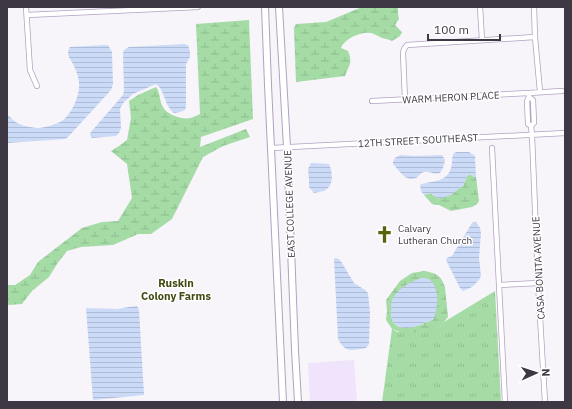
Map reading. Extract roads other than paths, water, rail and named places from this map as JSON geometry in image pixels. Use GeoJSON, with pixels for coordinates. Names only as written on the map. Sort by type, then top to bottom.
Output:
{"type":"FeatureCollection","features":[{"type":"Feature","properties":{"kind":"main road","name":"EAST COLLEGE AVENUE"},"geometry":{"type":"LineString","coordinates":[[265,7],[283,402]]}},
{"type":"Feature","properties":{"kind":"main road","name":"EAST COLLEGE AVENUE"},"geometry":{"type":"LineString","coordinates":[[279,7],[287,147],[298,402]]}},
{"type":"Feature","properties":{"kind":"street"},"geometry":{"type":"LineString","coordinates":[[26,7],[30,70],[38,86]]}},
{"type":"Feature","properties":{"kind":"street"},"geometry":{"type":"LineString","coordinates":[[27,15],[198,7]]}},
{"type":"Feature","properties":{"kind":"street"},"geometry":{"type":"LineString","coordinates":[[480,7],[482,40]]}},
{"type":"Feature","properties":{"kind":"street"},"geometry":{"type":"LineString","coordinates":[[534,7],[540,92]]}},
{"type":"Feature","properties":{"kind":"street"},"geometry":{"type":"LineString","coordinates":[[406,100],[403,53],[407,45],[535,37]]}},
{"type":"Feature","properties":{"kind":"street","name":"WARM HERON PLACE"},"geometry":{"type":"LineString","coordinates":[[372,101],[529,95],[540,92],[562,91]]}},
{"type":"Feature","properties":{"kind":"street","name":"CASA BONITA AVENUE"},"geometry":{"type":"LineString","coordinates":[[529,95],[532,100],[534,123],[531,126],[545,402]]}},
{"type":"Feature","properties":{"kind":"street","name":"12TH STREET SOUTHEAST"},"geometry":{"type":"LineString","coordinates":[[271,148],[565,133]]}},
{"type":"Feature","properties":{"kind":"street"},"geometry":{"type":"LineString","coordinates":[[492,148],[505,402]]}},
{"type":"Feature","properties":{"kind":"street"},"geometry":{"type":"LineString","coordinates":[[499,285],[538,283]]}},
{"type":"Feature","properties":{"kind":"water"},"geometry":{"type":"Polygon","coordinates":[[[108,45],[112,52],[113,84],[111,90],[68,137],[65,139],[7,143],[7,114],[19,124],[33,128],[40,128],[60,122],[71,111],[78,94],[79,81],[68,54],[70,47],[108,45]]]}},
{"type":"Feature","properties":{"kind":"water"},"geometry":{"type":"Polygon","coordinates":[[[188,45],[190,52],[190,57],[186,64],[185,110],[174,113],[168,106],[161,90],[156,84],[133,94],[123,103],[120,109],[121,128],[116,136],[92,138],[90,135],[91,132],[123,95],[124,50],[129,47],[188,45]]]}},
{"type":"Feature","properties":{"kind":"water"},"geometry":{"type":"Polygon","coordinates":[[[457,152],[469,152],[475,156],[476,177],[470,174],[467,176],[463,186],[451,195],[438,199],[431,193],[424,195],[421,191],[420,185],[439,180],[446,176],[451,168],[453,155],[457,152]]]}},
{"type":"Feature","properties":{"kind":"water"},"geometry":{"type":"Polygon","coordinates":[[[400,155],[442,155],[445,160],[440,173],[436,174],[424,172],[416,178],[409,179],[393,164],[395,158],[400,155]]]}},
{"type":"Feature","properties":{"kind":"water"},"geometry":{"type":"Polygon","coordinates":[[[311,163],[329,164],[332,179],[330,186],[324,191],[314,193],[309,187],[308,169],[311,163]]]}},
{"type":"Feature","properties":{"kind":"water"},"geometry":{"type":"Polygon","coordinates":[[[476,222],[481,233],[479,258],[481,276],[472,287],[463,291],[446,260],[452,256],[472,223],[476,222]]]}},
{"type":"Feature","properties":{"kind":"water"},"geometry":{"type":"Polygon","coordinates":[[[335,258],[339,259],[354,283],[368,293],[370,313],[369,344],[366,348],[350,350],[344,347],[338,339],[335,258]]]}},
{"type":"Feature","properties":{"kind":"water"},"geometry":{"type":"Polygon","coordinates":[[[421,278],[428,279],[432,282],[437,294],[435,315],[433,320],[410,328],[398,326],[394,323],[391,316],[391,304],[393,299],[404,287],[421,278]]]}},
{"type":"Feature","properties":{"kind":"water"},"geometry":{"type":"Polygon","coordinates":[[[137,306],[139,310],[144,395],[93,400],[86,308],[117,309],[137,306]]]}},
{"type":"Feature","properties":{"kind":"place","name":"Calvary Lutheran Church"},"geometry":{"type":"Point","coordinates":[385,234]}},
{"type":"Feature","properties":{"kind":"district","name":"Ruskin Colony Farms"},"geometry":{"type":"Point","coordinates":[176,289]}}]}
